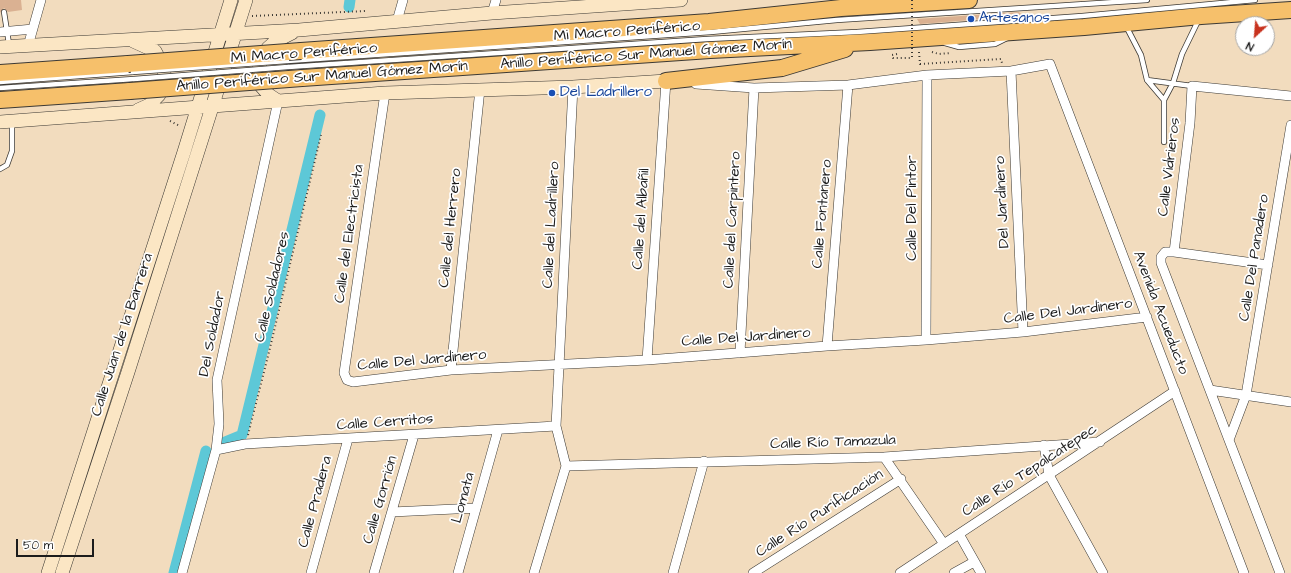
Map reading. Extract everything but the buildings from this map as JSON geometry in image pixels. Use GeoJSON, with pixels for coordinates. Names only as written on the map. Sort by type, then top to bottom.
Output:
{"type":"FeatureCollection","features":[{"type":"Feature","properties":{"kind":"highway","name":"Anillo Periférico Sur Manuel Gómez Morín"},"geometry":{"type":"LineString","coordinates":[[0,73],[130,68],[301,51],[709,22],[840,8],[969,0]]}},
{"type":"Feature","properties":{"kind":"highway","name":"Anillo Periférico Sur Manuel Gómez Morín"},"geometry":{"type":"LineString","coordinates":[[0,100],[132,85],[302,78],[703,50],[870,42],[1083,21],[1124,24],[1201,16],[1291,10]]}},
{"type":"Feature","properties":{"kind":"highway"},"geometry":{"type":"LineString","coordinates":[[666,81],[782,68],[870,42]]}},
{"type":"Feature","properties":{"kind":"main road","name":"Calle Juan de la Barrera"},"geometry":{"type":"LineString","coordinates":[[48,573],[231,0]]}},
{"type":"Feature","properties":{"kind":"main road","name":"Calle Juan de la Barrera"},"geometry":{"type":"LineString","coordinates":[[62,573],[103,450],[246,0]]}},
{"type":"Feature","properties":{"kind":"main road"},"geometry":{"type":"LineString","coordinates":[[4,47],[299,30],[581,4],[675,0]]}},
{"type":"Feature","properties":{"kind":"main road"},"geometry":{"type":"LineString","coordinates":[[278,101],[269,95],[261,86],[259,74],[260,61],[268,48],[276,41],[299,30]]}},
{"type":"Feature","properties":{"kind":"main road"},"geometry":{"type":"LineString","coordinates":[[130,40],[155,51],[164,66],[165,79],[159,95],[149,105],[135,112]]}},
{"type":"Feature","properties":{"kind":"main road"},"geometry":{"type":"LineString","coordinates":[[6,122],[385,93],[573,87],[666,81]]}},
{"type":"Feature","properties":{"kind":"main road"},"geometry":{"type":"LineString","coordinates":[[114,368],[128,372]]}},
{"type":"Feature","properties":{"kind":"main road"},"geometry":{"type":"LineString","coordinates":[[89,445],[103,450]]}},
{"type":"Feature","properties":{"kind":"main road"},"geometry":{"type":"LineString","coordinates":[[64,524],[77,528]]}},
{"type":"Feature","properties":{"kind":"street"},"geometry":{"type":"LineString","coordinates":[[28,46],[40,0]]}},
{"type":"Feature","properties":{"kind":"street"},"geometry":{"type":"LineString","coordinates":[[397,21],[403,0]]}},
{"type":"Feature","properties":{"kind":"street"},"geometry":{"type":"LineString","coordinates":[[492,13],[496,0]]}},
{"type":"Feature","properties":{"kind":"street"},"geometry":{"type":"LineString","coordinates":[[3,31],[33,29]]}},
{"type":"Feature","properties":{"kind":"street","name":"Avenida Acueducto"},"geometry":{"type":"LineString","coordinates":[[1007,71],[1050,64],[1244,573]]}},
{"type":"Feature","properties":{"kind":"street"},"geometry":{"type":"LineString","coordinates":[[666,81],[754,88],[848,85],[927,75],[1007,71]]}},
{"type":"Feature","properties":{"kind":"street","name":"Del Jardinero"},"geometry":{"type":"LineString","coordinates":[[1007,71],[1023,332]]}},
{"type":"Feature","properties":{"kind":"street","name":"Calle Del Pintor"},"geometry":{"type":"LineString","coordinates":[[926,340],[927,75]]}},
{"type":"Feature","properties":{"kind":"street","name":"Calle del Albañil"},"geometry":{"type":"LineString","coordinates":[[647,360],[666,81]]}},
{"type":"Feature","properties":{"kind":"street","name":"Calle Fontanero"},"geometry":{"type":"LineString","coordinates":[[827,346],[848,85]]}},
{"type":"Feature","properties":{"kind":"street"},"geometry":{"type":"LineString","coordinates":[[1192,86],[1291,96]]}},
{"type":"Feature","properties":{"kind":"street","name":"Calle Vidrieros"},"geometry":{"type":"LineString","coordinates":[[1174,252],[1190,123],[1192,86]]}},
{"type":"Feature","properties":{"kind":"street","name":"Calle del Ladrillero"},"geometry":{"type":"LineString","coordinates":[[566,466],[556,426],[573,87]]}},
{"type":"Feature","properties":{"kind":"street","name":"Calle del Carpintero"},"geometry":{"type":"LineString","coordinates":[[740,353],[754,88]]}},
{"type":"Feature","properties":{"kind":"street","name":"Calle del Herrero"},"geometry":{"type":"LineString","coordinates":[[451,370],[480,89]]}},
{"type":"Feature","properties":{"kind":"street","name":"Calle del Electricista"},"geometry":{"type":"LineString","coordinates":[[347,380],[344,373],[385,93]]}},
{"type":"Feature","properties":{"kind":"street","name":"Del Soldador"},"geometry":{"type":"LineString","coordinates":[[182,573],[216,450],[219,424],[217,380],[278,101]]}},
{"type":"Feature","properties":{"kind":"street","name":"Calle Del Panadero"},"geometry":{"type":"LineString","coordinates":[[1230,440],[1246,395],[1291,125]]}},
{"type":"Feature","properties":{"kind":"street","name":"Avenida Acueducto"},"geometry":{"type":"LineString","coordinates":[[1174,252],[1165,252],[1161,256],[1161,263],[1280,573]]}},
{"type":"Feature","properties":{"kind":"street"},"geometry":{"type":"LineString","coordinates":[[1174,252],[1268,265]]}},
{"type":"Feature","properties":{"kind":"street","name":"Calle Del Jardinero"},"geometry":{"type":"LineString","coordinates":[[347,380],[353,382],[451,370],[647,360],[926,340],[1023,332],[1147,317]]}},
{"type":"Feature","properties":{"kind":"street"},"geometry":{"type":"LineString","coordinates":[[1210,390],[1291,402]]}},
{"type":"Feature","properties":{"kind":"street","name":"Calle Río Tepalcatepec"},"geometry":{"type":"LineString","coordinates":[[900,573],[1175,391]]}},
{"type":"Feature","properties":{"kind":"street","name":"Calle Cerritos"},"geometry":{"type":"LineString","coordinates":[[216,450],[245,444],[556,426]]}},
{"type":"Feature","properties":{"kind":"street","name":"Lomata"},"geometry":{"type":"LineString","coordinates":[[458,573],[498,430]]}},
{"type":"Feature","properties":{"kind":"street","name":"Calle Gorrión"},"geometry":{"type":"LineString","coordinates":[[374,573],[414,435]]}},
{"type":"Feature","properties":{"kind":"street","name":"Calle Pradera"},"geometry":{"type":"LineString","coordinates":[[311,573],[348,439]]}},
{"type":"Feature","properties":{"kind":"street","name":"Calle Río Tamazula"},"geometry":{"type":"LineString","coordinates":[[566,466],[884,457],[1044,444],[1100,442]]}},
{"type":"Feature","properties":{"kind":"street"},"geometry":{"type":"LineString","coordinates":[[1044,444],[1050,475],[1103,573]]}},
{"type":"Feature","properties":{"kind":"street"},"geometry":{"type":"LineString","coordinates":[[884,457],[901,479],[944,544]]}},
{"type":"Feature","properties":{"kind":"street"},"geometry":{"type":"LineString","coordinates":[[674,573],[704,461]]}},
{"type":"Feature","properties":{"kind":"street"},"geometry":{"type":"LineString","coordinates":[[534,573],[566,466]]}},
{"type":"Feature","properties":{"kind":"street","name":"Calle Río Purificación"},"geometry":{"type":"LineString","coordinates":[[753,573],[901,479]]}},
{"type":"Feature","properties":{"kind":"street"},"geometry":{"type":"LineString","coordinates":[[392,512],[476,508]]}},
{"type":"Feature","properties":{"kind":"street"},"geometry":{"type":"LineString","coordinates":[[959,534],[980,573]]}},
{"type":"Feature","properties":{"kind":"street"},"geometry":{"type":"LineString","coordinates":[[954,573],[974,562]]}},
{"type":"Feature","properties":{"kind":"lane","name":"Mi Macro Periférico"},"geometry":{"type":"LineString","coordinates":[[0,82],[130,68],[287,61],[703,32],[837,20],[1147,0]]}},
{"type":"Feature","properties":{"kind":"lane"},"geometry":{"type":"LineString","coordinates":[[1083,21],[1255,0]]}},
{"type":"Feature","properties":{"kind":"lane"},"geometry":{"type":"LineString","coordinates":[[4,12],[4,47]]}},
{"type":"Feature","properties":{"kind":"lane"},"geometry":{"type":"LineString","coordinates":[[1164,142],[1164,100],[1173,83],[1182,54],[1201,16]]}},
{"type":"Feature","properties":{"kind":"lane"},"geometry":{"type":"LineString","coordinates":[[1124,24],[1141,55],[1147,80],[1164,100]]}},
{"type":"Feature","properties":{"kind":"lane","name":"Mi Macro Periférico"},"geometry":{"type":"LineString","coordinates":[[0,88],[132,85],[288,67],[1029,26]]}},
{"type":"Feature","properties":{"kind":"lane"},"geometry":{"type":"LineString","coordinates":[[1147,80],[1192,86]]}},
{"type":"Feature","properties":{"kind":"lane"},"geometry":{"type":"LineString","coordinates":[[0,169],[7,165],[12,151],[6,122]]}},
{"type":"Feature","properties":{"kind":"path"},"geometry":{"type":"LineString","coordinates":[[904,54],[892,55],[893,58],[912,58],[912,0]]}},
{"type":"Feature","properties":{"kind":"path"},"geometry":{"type":"LineString","coordinates":[[241,16],[368,11]]}},
{"type":"Feature","properties":{"kind":"path"},"geometry":{"type":"LineString","coordinates":[[919,52],[920,64],[1001,59],[1007,71]]}},
{"type":"Feature","properties":{"kind":"path"},"geometry":{"type":"LineString","coordinates":[[167,121],[178,124],[183,130]]}},
{"type":"Feature","properties":{"kind":"path","name":"Calle Soldadores"},"geometry":{"type":"LineString","coordinates":[[245,444],[268,356],[321,135]]}},
{"type":"Feature","properties":{"kind":"waterway"},"geometry":{"type":"LineString","coordinates":[[349,7],[350,0]]}},
{"type":"Feature","properties":{"kind":"waterway"},"geometry":{"type":"LineString","coordinates":[[225,442],[242,435],[320,115]]}},
{"type":"Feature","properties":{"kind":"waterway"},"geometry":{"type":"LineString","coordinates":[[174,573],[206,451]]}},
{"type":"Feature","properties":{"kind":"place","name":"Artesanos"},"geometry":{"type":"Point","coordinates":[971,19]}},
{"type":"Feature","properties":{"kind":"place","name":"Del Ladrillero"},"geometry":{"type":"Point","coordinates":[552,93]}}]}
